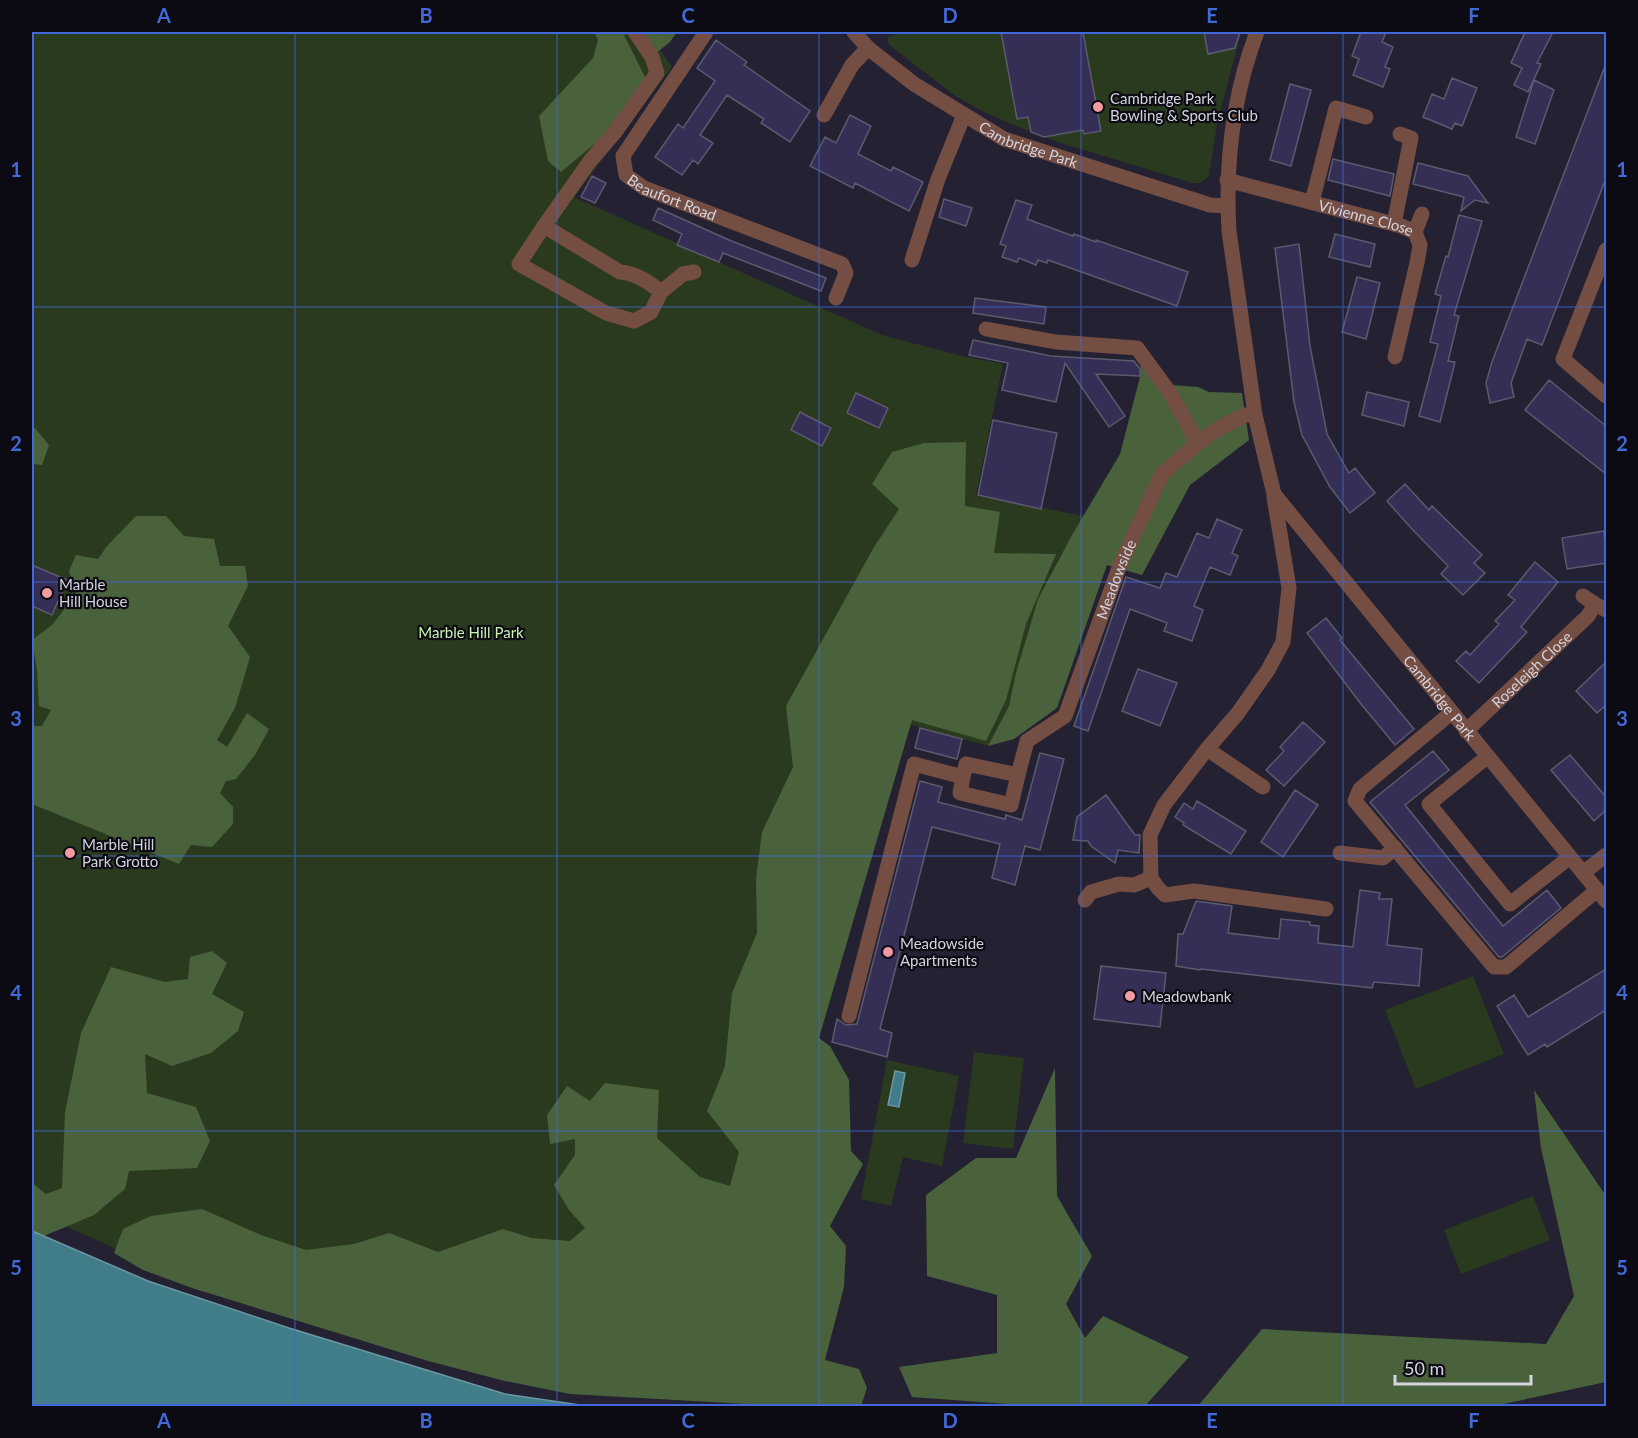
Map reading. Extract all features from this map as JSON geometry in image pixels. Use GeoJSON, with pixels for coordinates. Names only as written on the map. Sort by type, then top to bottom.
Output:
{"type":"FeatureCollection","features":[{"type":"Feature","properties":{"kind":"street"},"geometry":{"type":"LineString","coordinates":[[635,32],[652,57],[657,73],[616,131],[590,161],[519,264],[606,313],[634,321],[651,312],[661,292],[683,274],[694,272]]}},
{"type":"Feature","properties":{"kind":"street","name":"Beaufort Road"},"geometry":{"type":"LineString","coordinates":[[706,32],[623,156],[626,175],[644,188],[842,264],[846,273],[836,298]]}},
{"type":"Feature","properties":{"kind":"street","name":"Cambridge Park"},"geometry":{"type":"LineString","coordinates":[[854,32],[868,48],[914,84],[1004,139],[1210,205],[1228,206]]}},
{"type":"Feature","properties":{"kind":"street","name":"Cambridge Park"},"geometry":{"type":"LineString","coordinates":[[1151,870],[1150,835],[1164,805],[1244,704],[1268,670],[1283,642],[1289,588],[1274,494],[1256,415],[1232,252],[1228,206],[1227,180],[1233,123],[1241,81],[1257,32]]}},
{"type":"Feature","properties":{"kind":"street"},"geometry":{"type":"LineString","coordinates":[[824,115],[852,65],[868,48]]}},
{"type":"Feature","properties":{"kind":"street"},"geometry":{"type":"LineString","coordinates":[[1312,202],[1336,108],[1366,117]]}},
{"type":"Feature","properties":{"kind":"street"},"geometry":{"type":"LineString","coordinates":[[912,260],[938,178],[964,115]]}},
{"type":"Feature","properties":{"kind":"street"},"geometry":{"type":"LineString","coordinates":[[1394,224],[1412,138],[1400,134]]}},
{"type":"Feature","properties":{"kind":"street","name":"Vivienne Close"},"geometry":{"type":"LineString","coordinates":[[1227,180],[1394,224],[1415,232],[1420,245],[1395,357]]}},
{"type":"Feature","properties":{"kind":"street"},"geometry":{"type":"LineString","coordinates":[[1415,232],[1422,214]]}},
{"type":"Feature","properties":{"kind":"street"},"geometry":{"type":"LineString","coordinates":[[544,226],[620,272],[632,273],[661,292]]}},
{"type":"Feature","properties":{"kind":"street"},"geometry":{"type":"LineString","coordinates":[[1606,250],[1563,359],[1606,396]]}},
{"type":"Feature","properties":{"kind":"street"},"geometry":{"type":"LineString","coordinates":[[986,329],[1056,342],[1137,348],[1170,393],[1198,443]]}},
{"type":"Feature","properties":{"kind":"street","name":"Meadowside"},"geometry":{"type":"LineString","coordinates":[[963,777],[960,793],[1011,805],[1027,741],[1065,716],[1120,565],[1161,474],[1198,443],[1245,415],[1256,415]]}},
{"type":"Feature","properties":{"kind":"street","name":"Cambridge Park"},"geometry":{"type":"LineString","coordinates":[[1274,494],[1602,895]]}},
{"type":"Feature","properties":{"kind":"street","name":"Roseleigh Close"},"geometry":{"type":"LineString","coordinates":[[1466,731],[1588,616],[1595,603]]}},
{"type":"Feature","properties":{"kind":"street"},"geometry":{"type":"LineString","coordinates":[[1451,713],[1360,789],[1355,801],[1494,967],[1506,967],[1602,895]]}},
{"type":"Feature","properties":{"kind":"street"},"geometry":{"type":"LineString","coordinates":[[1207,749],[1263,787]]}},
{"type":"Feature","properties":{"kind":"street"},"geometry":{"type":"LineString","coordinates":[[1487,757],[1430,804],[1510,904],[1570,857]]}},
{"type":"Feature","properties":{"kind":"street"},"geometry":{"type":"LineString","coordinates":[[849,1016],[914,764],[963,777],[966,764],[1018,775]]}},
{"type":"Feature","properties":{"kind":"street"},"geometry":{"type":"LineString","coordinates":[[1340,853],[1383,858],[1395,848]]}},
{"type":"Feature","properties":{"kind":"street"},"geometry":{"type":"LineString","coordinates":[[1583,873],[1606,855]]}},
{"type":"Feature","properties":{"kind":"street"},"geometry":{"type":"LineString","coordinates":[[1086,900],[1090,892],[1119,884],[1134,885],[1151,870],[1158,888],[1165,895],[1194,891],[1326,909]]}},
{"type":"Feature","properties":{"kind":"green space","name":"Marble Hill Park"},"geometry":{"type":"Polygon","coordinates":[[[32,32],[648,32],[672,67],[574,197],[882,335],[1003,364],[976,495],[1084,516],[1055,566],[1028,631],[1009,706],[988,746],[908,724],[889,768],[762,1249],[136,1258],[32,1211],[32,32]]]}},
{"type":"Feature","properties":{"kind":"green space","name":"Cambridge Park Bowling & Sports Club"},"geometry":{"type":"Polygon","coordinates":[[[900,32],[1241,32],[1217,124],[1209,176],[1200,183],[1193,183],[1064,144],[980,110],[957,97],[893,48],[887,38],[900,32]]]}},
{"type":"Feature","properties":{"kind":"green space"},"geometry":{"type":"Polygon","coordinates":[[[1473,976],[1504,1054],[1416,1089],[1385,1010],[1473,976]]]}},
{"type":"Feature","properties":{"kind":"green space"},"geometry":{"type":"Polygon","coordinates":[[[974,1052],[1024,1058],[1013,1149],[963,1143],[974,1052]]]}},
{"type":"Feature","properties":{"kind":"green space"},"geometry":{"type":"Polygon","coordinates":[[[887,1060],[959,1076],[942,1166],[903,1157],[891,1206],[861,1199],[887,1060]]]}},
{"type":"Feature","properties":{"kind":"green space"},"geometry":{"type":"Polygon","coordinates":[[[1533,1196],[1550,1240],[1461,1274],[1444,1230],[1533,1196]]]}},
{"type":"Feature","properties":{"kind":"shaded area"},"geometry":{"type":"Polygon","coordinates":[[[594,32],[638,32],[624,35],[646,79],[634,99],[598,141],[561,172],[548,161],[539,116],[593,58],[598,40],[594,32]]]}},
{"type":"Feature","properties":{"kind":"shaded area"},"geometry":{"type":"Polygon","coordinates":[[[638,32],[677,32],[670,42],[655,54],[638,32]]]}},
{"type":"Feature","properties":{"kind":"shaded area"},"geometry":{"type":"Polygon","coordinates":[[[1141,361],[1158,384],[1198,387],[1209,392],[1242,393],[1249,440],[1190,485],[1142,575],[1107,565],[1057,708],[1014,739],[988,746],[1009,706],[1016,673],[1038,599],[1072,535],[1120,454],[1140,377],[1141,361]]]}},
{"type":"Feature","properties":{"kind":"shaded area"},"geometry":{"type":"Polygon","coordinates":[[[35,428],[49,445],[42,465],[32,464],[32,430],[35,428]]]}},
{"type":"Feature","properties":{"kind":"shaded area"},"geometry":{"type":"Polygon","coordinates":[[[966,442],[965,506],[1000,512],[994,553],[1056,554],[1026,624],[1006,700],[986,741],[912,720],[819,1038],[830,1046],[849,1080],[851,1151],[863,1164],[830,1226],[846,1246],[844,1287],[825,1360],[859,1369],[867,1388],[861,1406],[780,1406],[570,1394],[505,1381],[428,1361],[192,1288],[143,1270],[114,1253],[123,1229],[151,1216],[202,1209],[261,1235],[306,1250],[354,1244],[389,1233],[438,1252],[503,1229],[531,1238],[570,1241],[585,1228],[569,1210],[554,1185],[575,1155],[575,1139],[550,1144],[547,1115],[567,1086],[590,1101],[605,1083],[659,1090],[657,1138],[700,1177],[730,1186],[739,1152],[707,1111],[725,1066],[732,993],[757,933],[756,878],[762,832],[793,767],[786,706],[874,547],[899,509],[872,484],[892,452],[924,443],[966,442]]]}},
{"type":"Feature","properties":{"kind":"shaded area"},"geometry":{"type":"Polygon","coordinates":[[[136,516],[166,516],[184,536],[214,539],[220,566],[245,566],[248,586],[228,626],[250,657],[235,708],[217,740],[227,747],[247,713],[269,729],[255,755],[236,779],[226,781],[220,793],[233,807],[233,824],[212,847],[191,845],[179,864],[32,804],[32,726],[42,726],[51,710],[39,706],[37,670],[32,640],[52,625],[76,594],[69,571],[76,555],[98,559],[107,546],[136,516]]]}},
{"type":"Feature","properties":{"kind":"shaded area"},"geometry":{"type":"Polygon","coordinates":[[[212,951],[227,963],[212,994],[244,1012],[238,1031],[211,1053],[172,1066],[145,1054],[147,1093],[196,1107],[210,1141],[197,1168],[129,1171],[125,1189],[94,1215],[32,1241],[32,1183],[46,1194],[62,1188],[65,1112],[81,1033],[111,967],[165,982],[188,979],[190,957],[212,951]]]}},
{"type":"Feature","properties":{"kind":"shaded area"},"geometry":{"type":"Polygon","coordinates":[[[1055,1068],[1057,1196],[1092,1256],[1066,1304],[1085,1338],[1103,1316],[1189,1357],[1145,1406],[1035,1406],[912,1397],[899,1367],[997,1353],[997,1295],[927,1276],[926,1195],[976,1158],[1016,1158],[1055,1068]]]}},
{"type":"Feature","properties":{"kind":"shaded area"},"geometry":{"type":"Polygon","coordinates":[[[895,1071],[905,1073],[899,1107],[888,1105],[895,1071]]]}},
{"type":"Feature","properties":{"kind":"shaded area"},"geometry":{"type":"Polygon","coordinates":[[[1534,1090],[1606,1196],[1606,1382],[1494,1406],[1198,1406],[1262,1329],[1546,1344],[1574,1296],[1541,1148],[1534,1090]]]}},
{"type":"Feature","properties":{"kind":"shaded area"},"geometry":{"type":"Polygon","coordinates":[[[32,1231],[148,1281],[289,1328],[505,1394],[587,1406],[32,1406],[32,1231]]]}},
{"type":"Feature","properties":{"kind":"shaded area"},"geometry":{"type":"Polygon","coordinates":[[[698,1405],[720,1406],[587,1406],[698,1405]]]}},
{"type":"Feature","properties":{"kind":"building"},"geometry":{"type":"Polygon","coordinates":[[[1001,32],[1083,32],[1101,131],[1084,134],[1083,130],[1044,137],[1031,132],[1028,117],[1017,119],[1001,32]]]}},
{"type":"Feature","properties":{"kind":"building"},"geometry":{"type":"Polygon","coordinates":[[[1204,32],[1240,32],[1235,48],[1208,54],[1204,32]]]}},
{"type":"Feature","properties":{"kind":"building"},"geometry":{"type":"Polygon","coordinates":[[[1361,32],[1386,32],[1382,42],[1393,47],[1385,67],[1390,69],[1383,87],[1353,75],[1359,59],[1352,56],[1361,32]]]}},
{"type":"Feature","properties":{"kind":"building"},"geometry":{"type":"Polygon","coordinates":[[[1525,32],[1553,32],[1537,63],[1541,64],[1528,92],[1514,85],[1522,68],[1511,63],[1525,32]]]}},
{"type":"Feature","properties":{"kind":"building"},"geometry":{"type":"Polygon","coordinates":[[[716,40],[747,62],[744,65],[810,111],[790,142],[761,123],[764,119],[727,95],[700,135],[713,143],[698,164],[693,160],[682,175],[655,157],[678,124],[683,128],[715,81],[697,68],[716,40]]]}},
{"type":"Feature","properties":{"kind":"building"},"geometry":{"type":"Polygon","coordinates":[[[1605,66],[1606,178],[1542,345],[1527,339],[1511,383],[1514,397],[1490,403],[1486,383],[1492,362],[1605,66]]]}},
{"type":"Feature","properties":{"kind":"building"},"geometry":{"type":"Polygon","coordinates":[[[1452,78],[1477,88],[1462,126],[1455,123],[1452,129],[1423,117],[1432,94],[1444,99],[1452,78]]]}},
{"type":"Feature","properties":{"kind":"building"},"geometry":{"type":"Polygon","coordinates":[[[1534,80],[1554,90],[1535,144],[1516,137],[1534,80]]]}},
{"type":"Feature","properties":{"kind":"building"},"geometry":{"type":"Polygon","coordinates":[[[1290,84],[1311,90],[1291,166],[1270,160],[1290,84]]]}},
{"type":"Feature","properties":{"kind":"building"},"geometry":{"type":"Polygon","coordinates":[[[850,115],[871,126],[858,154],[891,171],[893,167],[923,182],[909,211],[855,183],[853,188],[810,166],[825,137],[836,143],[850,115]]]}},
{"type":"Feature","properties":{"kind":"building"},"geometry":{"type":"Polygon","coordinates":[[[1333,159],[1394,174],[1390,196],[1328,180],[1333,159]]]}},
{"type":"Feature","properties":{"kind":"building"},"geometry":{"type":"Polygon","coordinates":[[[1418,163],[1468,176],[1488,203],[1475,200],[1461,211],[1464,197],[1413,184],[1418,163]]]}},
{"type":"Feature","properties":{"kind":"building"},"geometry":{"type":"Polygon","coordinates":[[[592,176],[606,183],[595,203],[581,197],[592,176]]]}},
{"type":"Feature","properties":{"kind":"building"},"geometry":{"type":"Polygon","coordinates":[[[944,199],[972,208],[966,226],[939,217],[944,199]]]}},
{"type":"Feature","properties":{"kind":"building"},"geometry":{"type":"Polygon","coordinates":[[[1016,200],[1032,205],[1027,219],[1188,272],[1177,306],[1048,260],[1047,263],[1038,260],[1036,265],[1019,258],[1017,262],[1002,257],[1006,246],[1000,244],[1016,200]]]}},
{"type":"Feature","properties":{"kind":"building"},"geometry":{"type":"Polygon","coordinates":[[[658,208],[729,240],[826,278],[821,291],[723,253],[719,262],[677,245],[682,234],[653,220],[658,208]]]}},
{"type":"Feature","properties":{"kind":"building"},"geometry":{"type":"Polygon","coordinates":[[[1459,215],[1482,221],[1454,315],[1459,316],[1448,361],[1455,362],[1440,422],[1419,416],[1438,344],[1430,342],[1441,296],[1435,294],[1459,215]]]}},
{"type":"Feature","properties":{"kind":"building"},"geometry":{"type":"Polygon","coordinates":[[[1335,234],[1375,244],[1370,267],[1329,257],[1335,234]]]}},
{"type":"Feature","properties":{"kind":"building"},"geometry":{"type":"Polygon","coordinates":[[[1299,244],[1310,346],[1327,434],[1349,473],[1355,468],[1375,493],[1350,513],[1330,487],[1302,435],[1294,402],[1275,248],[1299,244]]]}},
{"type":"Feature","properties":{"kind":"building"},"geometry":{"type":"Polygon","coordinates":[[[1357,277],[1380,283],[1366,339],[1342,332],[1357,277]]]}},
{"type":"Feature","properties":{"kind":"building"},"geometry":{"type":"Polygon","coordinates":[[[975,298],[1046,307],[1044,324],[973,313],[975,298]]]}},
{"type":"Feature","properties":{"kind":"building"},"geometry":{"type":"Polygon","coordinates":[[[973,340],[1051,356],[1134,361],[1140,369],[1140,376],[1096,374],[1125,416],[1109,427],[1065,363],[1056,402],[1002,390],[1008,363],[969,355],[973,340]]]}},
{"type":"Feature","properties":{"kind":"building"},"geometry":{"type":"Polygon","coordinates":[[[1549,380],[1606,426],[1606,474],[1525,410],[1549,380]]]}},
{"type":"Feature","properties":{"kind":"building"},"geometry":{"type":"Polygon","coordinates":[[[1367,392],[1409,402],[1404,426],[1362,415],[1367,392]]]}},
{"type":"Feature","properties":{"kind":"building"},"geometry":{"type":"Polygon","coordinates":[[[856,393],[888,408],[879,428],[847,413],[856,393]]]}},
{"type":"Feature","properties":{"kind":"building"},"geometry":{"type":"Polygon","coordinates":[[[800,412],[831,428],[822,446],[791,430],[800,412]]]}},
{"type":"Feature","properties":{"kind":"building"},"geometry":{"type":"Polygon","coordinates":[[[993,420],[1057,433],[1041,509],[978,495],[993,420]]]}},
{"type":"Feature","properties":{"kind":"building"},"geometry":{"type":"Polygon","coordinates":[[[1405,484],[1429,510],[1432,506],[1482,555],[1474,563],[1485,573],[1463,595],[1441,574],[1448,566],[1387,501],[1405,484]]]}},
{"type":"Feature","properties":{"kind":"building"},"geometry":{"type":"Polygon","coordinates":[[[1217,519],[1242,530],[1232,553],[1238,556],[1230,575],[1210,567],[1194,606],[1203,610],[1192,641],[1164,631],[1167,623],[1130,609],[1088,731],[1074,726],[1126,577],[1160,588],[1166,573],[1177,577],[1197,533],[1209,538],[1217,519]]]}},
{"type":"Feature","properties":{"kind":"building"},"geometry":{"type":"Polygon","coordinates":[[[1604,531],[1606,563],[1567,569],[1562,538],[1604,531]]]}},
{"type":"Feature","properties":{"kind":"building"},"geometry":{"type":"Polygon","coordinates":[[[1535,562],[1558,582],[1521,627],[1527,632],[1479,683],[1456,661],[1466,651],[1470,655],[1499,624],[1495,621],[1515,600],[1508,595],[1535,562]]]}},
{"type":"Feature","properties":{"kind":"building","name":"Marble Hill House"},"geometry":{"type":"Polygon","coordinates":[[[32,565],[67,580],[52,615],[32,606],[32,565]]]}},
{"type":"Feature","properties":{"kind":"building"},"geometry":{"type":"Polygon","coordinates":[[[1326,618],[1342,638],[1340,640],[1414,729],[1395,745],[1307,633],[1326,618]]]}},
{"type":"Feature","properties":{"kind":"building"},"geometry":{"type":"Polygon","coordinates":[[[1606,662],[1606,705],[1597,713],[1576,691],[1606,662]]]}},
{"type":"Feature","properties":{"kind":"building"},"geometry":{"type":"Polygon","coordinates":[[[1138,669],[1177,683],[1160,726],[1122,711],[1138,669]]]}},
{"type":"Feature","properties":{"kind":"building"},"geometry":{"type":"Polygon","coordinates":[[[1303,722],[1325,742],[1284,786],[1266,770],[1284,751],[1280,747],[1303,722]]]}},
{"type":"Feature","properties":{"kind":"building"},"geometry":{"type":"Polygon","coordinates":[[[920,728],[962,739],[957,759],[915,748],[920,728]]]}},
{"type":"Feature","properties":{"kind":"building"},"geometry":{"type":"Polygon","coordinates":[[[1433,751],[1449,770],[1405,805],[1503,926],[1547,890],[1561,908],[1502,957],[1499,957],[1370,802],[1433,751]]]}},
{"type":"Feature","properties":{"kind":"building","name":"Meadowside Apartments"},"geometry":{"type":"Polygon","coordinates":[[[1040,753],[1064,759],[1040,850],[1025,846],[1015,885],[992,878],[1000,844],[932,827],[880,1029],[892,1033],[887,1057],[832,1042],[837,1019],[846,1025],[857,1024],[920,781],[942,787],[938,802],[1005,819],[1006,815],[1022,820],[1040,753]]]}},
{"type":"Feature","properties":{"kind":"building"},"geometry":{"type":"Polygon","coordinates":[[[1570,755],[1606,797],[1606,810],[1594,821],[1551,770],[1570,755]]]}},
{"type":"Feature","properties":{"kind":"building"},"geometry":{"type":"Polygon","coordinates":[[[1295,790],[1318,805],[1283,857],[1261,842],[1295,790]]]}},
{"type":"Feature","properties":{"kind":"building"},"geometry":{"type":"Polygon","coordinates":[[[1106,795],[1135,835],[1140,835],[1139,853],[1118,850],[1115,863],[1091,846],[1088,841],[1073,840],[1077,817],[1106,795]]]}},
{"type":"Feature","properties":{"kind":"building"},"geometry":{"type":"Polygon","coordinates":[[[1197,801],[1246,831],[1231,854],[1183,825],[1184,823],[1175,817],[1184,803],[1193,809],[1197,801]]]}},
{"type":"Feature","properties":{"kind":"building"},"geometry":{"type":"Polygon","coordinates":[[[1360,890],[1380,893],[1379,899],[1392,899],[1387,945],[1422,949],[1419,986],[1374,982],[1372,988],[1176,966],[1178,934],[1183,934],[1196,901],[1232,906],[1228,933],[1279,939],[1281,919],[1310,922],[1310,925],[1319,926],[1318,943],[1353,947],[1360,890]]]}},
{"type":"Feature","properties":{"kind":"building","name":"Meadowbank"},"geometry":{"type":"Polygon","coordinates":[[[1101,966],[1166,973],[1160,1027],[1094,1019],[1101,966]]]}},
{"type":"Feature","properties":{"kind":"building"},"geometry":{"type":"Polygon","coordinates":[[[1606,969],[1606,1010],[1547,1047],[1545,1044],[1528,1055],[1497,1006],[1514,995],[1528,1017],[1606,969]]]}},
{"type":"Feature","properties":{"kind":"place","name":"Cambridge Park Bowling & Sports Club"},"geometry":{"type":"Point","coordinates":[1098,107]}},
{"type":"Feature","properties":{"kind":"place","name":"Marble Hill House"},"geometry":{"type":"Point","coordinates":[47,593]}},
{"type":"Feature","properties":{"kind":"place","name":"Marble Hill Park Grotto"},"geometry":{"type":"Point","coordinates":[70,853]}},
{"type":"Feature","properties":{"kind":"place","name":"Meadowside Apartments"},"geometry":{"type":"Point","coordinates":[888,952]}},
{"type":"Feature","properties":{"kind":"place","name":"Meadowbank"},"geometry":{"type":"Point","coordinates":[1130,996]}}]}
